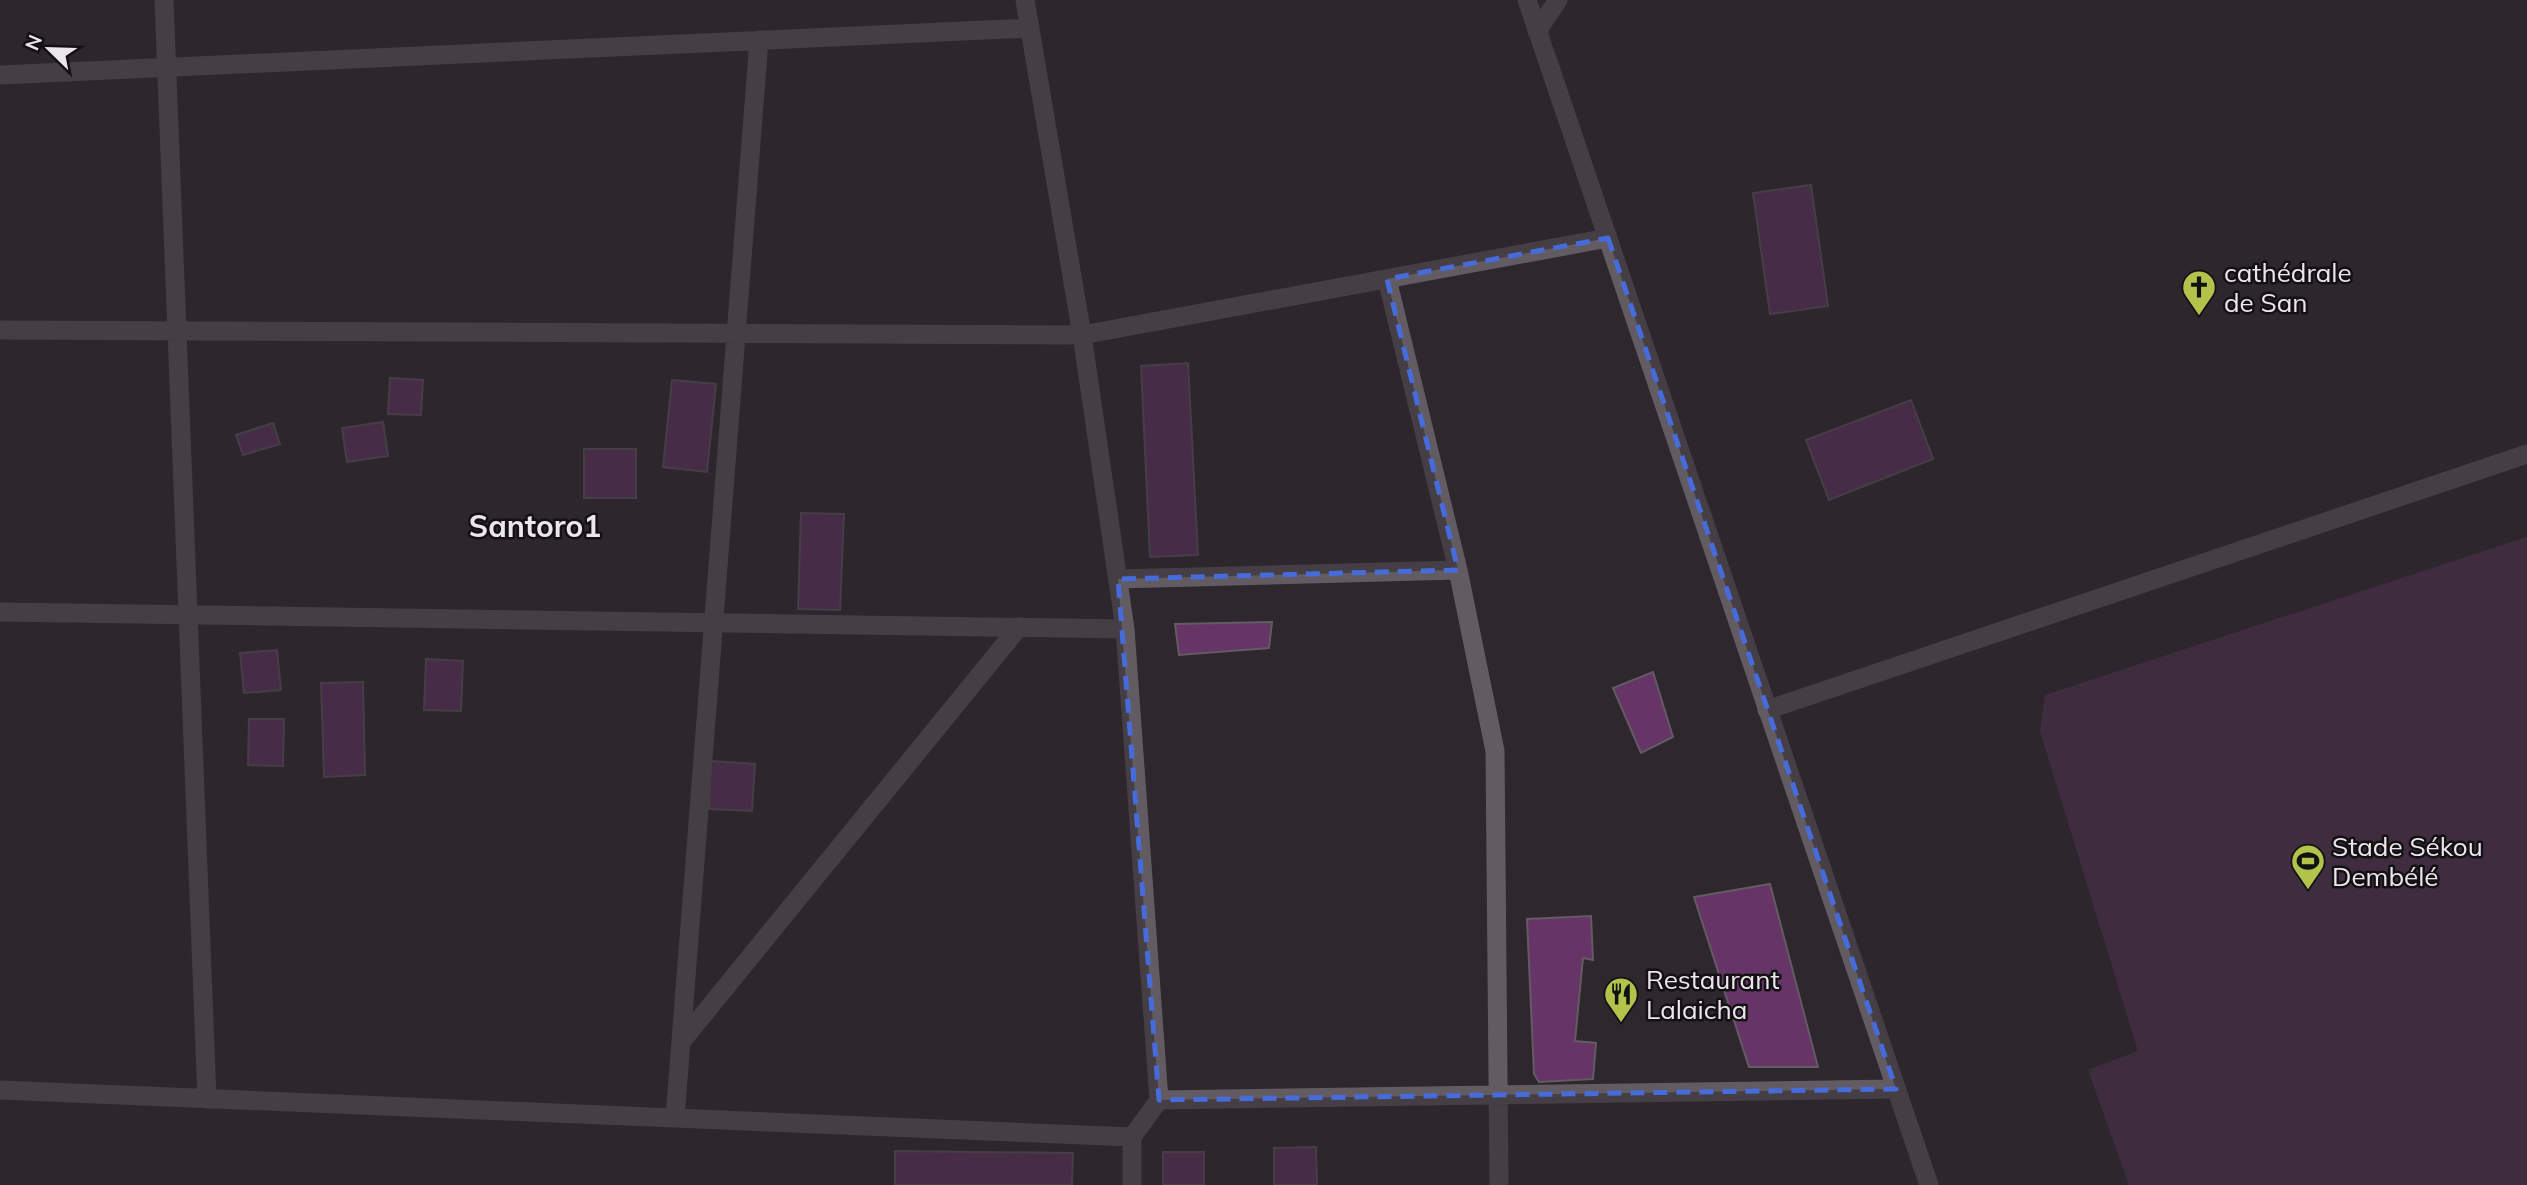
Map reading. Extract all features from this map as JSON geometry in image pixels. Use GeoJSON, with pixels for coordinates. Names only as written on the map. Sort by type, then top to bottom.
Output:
{"type":"FeatureCollection","features":[{"type":"Feature","properties":{"kind":"street"},"geometry":{"type":"LineString","coordinates":[[164,0],[207,1098]]}},
{"type":"Feature","properties":{"kind":"street"},"geometry":{"type":"LineString","coordinates":[[1025,0],[1082,335],[1125,629],[1159,1100],[1132,1137],[1132,1185]]}},
{"type":"Feature","properties":{"kind":"street"},"geometry":{"type":"LineString","coordinates":[[1527,0],[1929,1185]]}},
{"type":"Feature","properties":{"kind":"street"},"geometry":{"type":"LineString","coordinates":[[1537,31],[1558,0]]}},
{"type":"Feature","properties":{"kind":"street"},"geometry":{"type":"LineString","coordinates":[[0,75],[1030,28]]}},
{"type":"Feature","properties":{"kind":"street"},"geometry":{"type":"LineString","coordinates":[[675,1118],[759,40]]}},
{"type":"Feature","properties":{"kind":"street"},"geometry":{"type":"LineString","coordinates":[[0,330],[1082,335],[1608,238]]}},
{"type":"Feature","properties":{"kind":"street"},"geometry":{"type":"LineString","coordinates":[[1387,279],[1458,570],[1495,751],[1499,1185]]}},
{"type":"Feature","properties":{"kind":"street"},"geometry":{"type":"LineString","coordinates":[[1768,710],[2527,454]]}},
{"type":"Feature","properties":{"kind":"street"},"geometry":{"type":"LineString","coordinates":[[1118,579],[1458,570]]}},
{"type":"Feature","properties":{"kind":"street"},"geometry":{"type":"LineString","coordinates":[[0,612],[1125,629]]}},
{"type":"Feature","properties":{"kind":"street"},"geometry":{"type":"LineString","coordinates":[[681,1042],[1019,627]]}},
{"type":"Feature","properties":{"kind":"street"},"geometry":{"type":"LineString","coordinates":[[1159,1100],[1896,1089]]}},
{"type":"Feature","properties":{"kind":"street"},"geometry":{"type":"LineString","coordinates":[[0,1090],[1132,1137]]}},
{"type":"Feature","properties":{"kind":"highlighted area"},"geometry":{"type":"Polygon","coordinates":[[[1608,238],[1896,1089],[1159,1100],[1118,579],[1458,570],[1387,279],[1608,238]]]}},
{"type":"Feature","properties":{"kind":"shaded area","name":"Stade Sékou Dembélé"},"geometry":{"type":"Polygon","coordinates":[[[2527,537],[2527,1185],[2129,1185],[2088,1070],[2138,1051],[2040,731],[2045,695],[2527,537]]]}},
{"type":"Feature","properties":{"kind":"building"},"geometry":{"type":"Polygon","coordinates":[[[1811,185],[1828,306],[1770,314],[1753,193],[1811,185]]]}},
{"type":"Feature","properties":{"kind":"building"},"geometry":{"type":"Polygon","coordinates":[[[1188,363],[1198,555],[1150,557],[1141,366],[1188,363]]]}},
{"type":"Feature","properties":{"kind":"building"},"geometry":{"type":"Polygon","coordinates":[[[390,378],[423,380],[421,415],[388,414],[390,378]]]}},
{"type":"Feature","properties":{"kind":"building"},"geometry":{"type":"Polygon","coordinates":[[[672,380],[716,384],[707,472],[663,467],[672,380]]]}},
{"type":"Feature","properties":{"kind":"building"},"geometry":{"type":"Polygon","coordinates":[[[1911,400],[1933,459],[1829,500],[1806,440],[1911,400]]]}},
{"type":"Feature","properties":{"kind":"building"},"geometry":{"type":"Polygon","coordinates":[[[383,422],[388,456],[347,462],[342,428],[383,422]]]}},
{"type":"Feature","properties":{"kind":"building"},"geometry":{"type":"Polygon","coordinates":[[[273,423],[280,444],[243,455],[236,435],[273,423]]]}},
{"type":"Feature","properties":{"kind":"building"},"geometry":{"type":"Polygon","coordinates":[[[584,449],[636,449],[636,498],[584,498],[584,449]]]}},
{"type":"Feature","properties":{"kind":"building"},"geometry":{"type":"Polygon","coordinates":[[[801,513],[844,514],[840,610],[798,609],[801,513]]]}},
{"type":"Feature","properties":{"kind":"building"},"geometry":{"type":"Polygon","coordinates":[[[1272,622],[1269,648],[1179,655],[1175,624],[1272,622]]]}},
{"type":"Feature","properties":{"kind":"building"},"geometry":{"type":"Polygon","coordinates":[[[277,650],[281,690],[244,693],[240,653],[277,650]]]}},
{"type":"Feature","properties":{"kind":"building"},"geometry":{"type":"Polygon","coordinates":[[[426,659],[463,661],[461,711],[424,710],[426,659]]]}},
{"type":"Feature","properties":{"kind":"building"},"geometry":{"type":"Polygon","coordinates":[[[1653,672],[1673,737],[1641,753],[1613,688],[1653,672]]]}},
{"type":"Feature","properties":{"kind":"building"},"geometry":{"type":"Polygon","coordinates":[[[363,682],[365,775],[324,777],[321,683],[363,682]]]}},
{"type":"Feature","properties":{"kind":"building"},"geometry":{"type":"Polygon","coordinates":[[[249,719],[284,719],[283,766],[248,765],[249,719]]]}},
{"type":"Feature","properties":{"kind":"building"},"geometry":{"type":"Polygon","coordinates":[[[711,761],[755,764],[752,811],[709,809],[711,761]]]}},
{"type":"Feature","properties":{"kind":"building"},"geometry":{"type":"Polygon","coordinates":[[[1770,884],[1818,1067],[1749,1067],[1694,897],[1770,884]]]}},
{"type":"Feature","properties":{"kind":"building"},"geometry":{"type":"Polygon","coordinates":[[[1591,916],[1593,960],[1583,958],[1575,1041],[1596,1043],[1593,1079],[1539,1082],[1534,1074],[1527,919],[1591,916]]]}},
{"type":"Feature","properties":{"kind":"building"},"geometry":{"type":"Polygon","coordinates":[[[1316,1147],[1317,1185],[1274,1185],[1274,1148],[1316,1147]]]}},
{"type":"Feature","properties":{"kind":"building"},"geometry":{"type":"Polygon","coordinates":[[[895,1151],[1073,1153],[1072,1185],[895,1185],[895,1151]]]}},
{"type":"Feature","properties":{"kind":"building"},"geometry":{"type":"Polygon","coordinates":[[[1163,1152],[1204,1152],[1204,1185],[1163,1185],[1163,1152]]]}},
{"type":"Feature","properties":{"kind":"place","name":"cathédrale de San"},"geometry":{"type":"Point","coordinates":[2199,317]}},
{"type":"Feature","properties":{"kind":"place","name":"Stade Sékou Dembélé"},"geometry":{"type":"Point","coordinates":[2308,891]}},
{"type":"Feature","properties":{"kind":"place","name":"Restaurant Lalaicha"},"geometry":{"type":"Point","coordinates":[1621,1024]}},
{"type":"Feature","properties":{"kind":"district","name":"Santoro1"},"geometry":{"type":"Point","coordinates":[535,526]}}]}
